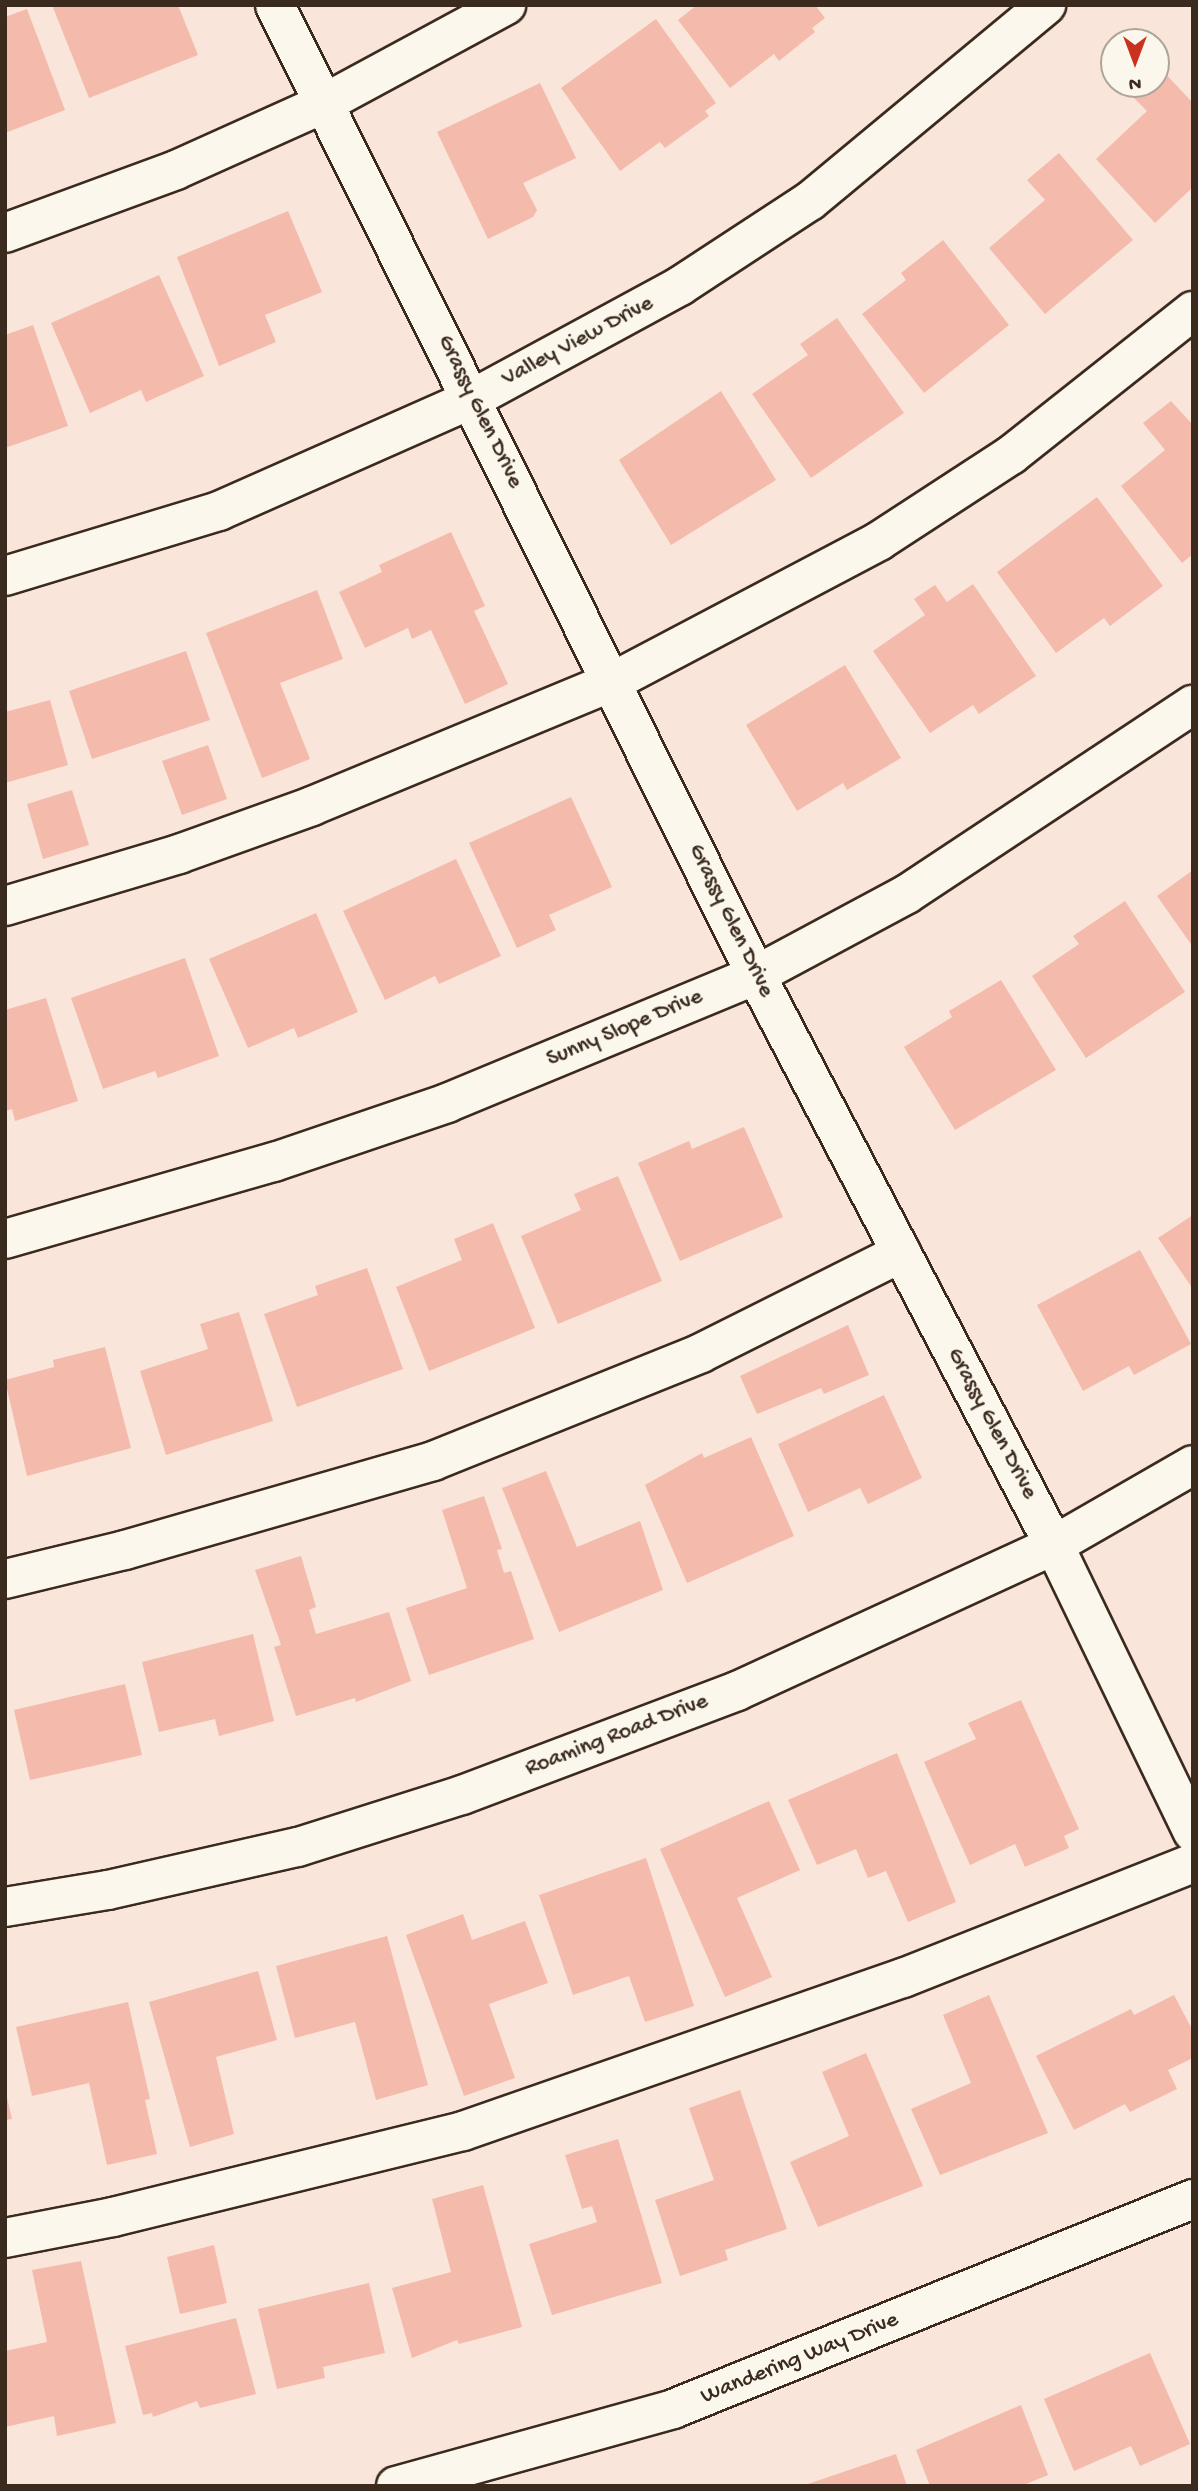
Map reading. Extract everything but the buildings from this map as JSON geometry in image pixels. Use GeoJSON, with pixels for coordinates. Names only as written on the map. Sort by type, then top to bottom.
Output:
{"type":"FeatureCollection","features":[{"type":"Feature","properties":{"kind":"street","name":"Grassy Glen Drive"},"geometry":{"type":"LineString","coordinates":[[275,5],[756,975],[1054,1545],[1193,1832]]}},
{"type":"Feature","properties":{"kind":"street"},"geometry":{"type":"LineString","coordinates":[[5,233],[176,170],[325,103],[506,5]]}},
{"type":"Feature","properties":{"kind":"street","name":"Valley View Drive"},"geometry":{"type":"LineString","coordinates":[[5,576],[219,511],[472,399],[680,286],[810,201],[1046,5]]}},
{"type":"Feature","properties":{"kind":"street"},"geometry":{"type":"LineString","coordinates":[[5,906],[179,854],[312,806],[612,682],[879,541],[1011,455],[1193,311]]}},
{"type":"Feature","properties":{"kind":"street","name":"Sunny Slope Drive"},"geometry":{"type":"LineString","coordinates":[[5,1239],[274,1162],[447,1103],[756,975],[907,894],[1193,705]]}},
{"type":"Feature","properties":{"kind":"street"},"geometry":{"type":"LineString","coordinates":[[5,1579],[125,1550],[433,1461],[701,1353],[901,1253]]}},
{"type":"Feature","properties":{"kind":"street","name":"Roaming Road Drive"},"geometry":{"type":"LineString","coordinates":[[5,1907],[108,1890],[298,1847],[462,1795],[737,1691],[1054,1545],[1193,1465]]}},
{"type":"Feature","properties":{"kind":"street"},"geometry":{"type":"LineString","coordinates":[[5,2238],[113,2217],[463,2131],[903,1979],[1193,1863]]}},
{"type":"Feature","properties":{"kind":"street","name":"Wandering Way Drive"},"geometry":{"type":"LineString","coordinates":[[396,2486],[673,2409],[1193,2199]]}}]}
